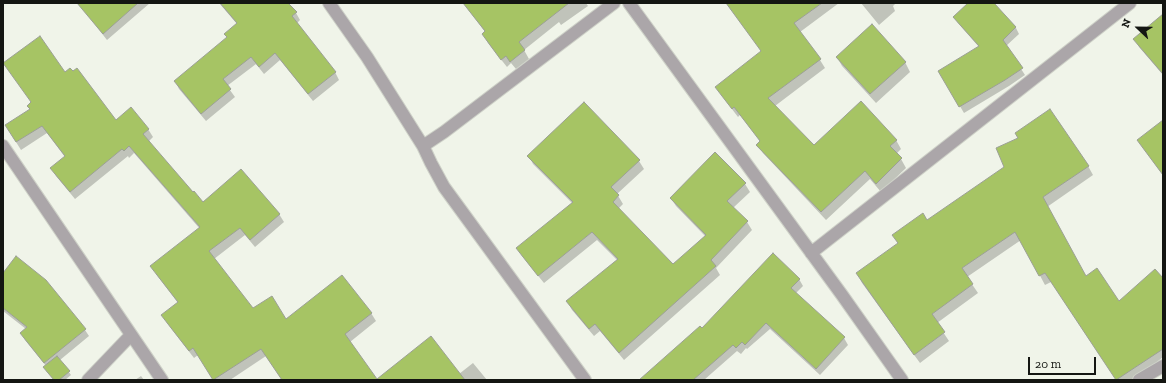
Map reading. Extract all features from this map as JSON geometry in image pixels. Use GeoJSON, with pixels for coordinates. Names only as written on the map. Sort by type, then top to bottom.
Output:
{"type":"FeatureCollection","features":[{"type":"Feature","properties":{"kind":"street"},"geometry":{"type":"LineString","coordinates":[[329,3],[367,58],[423,146],[430,163],[444,187],[585,380]]}},
{"type":"Feature","properties":{"kind":"street"},"geometry":{"type":"LineString","coordinates":[[423,146],[444,132],[614,3]]}},
{"type":"Feature","properties":{"kind":"street"},"geometry":{"type":"LineString","coordinates":[[629,3],[902,380]]}},
{"type":"Feature","properties":{"kind":"street"},"geometry":{"type":"LineString","coordinates":[[811,253],[1130,3]]}},
{"type":"Feature","properties":{"kind":"street"},"geometry":{"type":"LineString","coordinates":[[3,146],[162,380]]}},
{"type":"Feature","properties":{"kind":"street"},"geometry":{"type":"LineString","coordinates":[[88,380],[131,335]]}},
{"type":"Feature","properties":{"kind":"street"},"geometry":{"type":"LineString","coordinates":[[1140,380],[1163,366]]}},
{"type":"Feature","properties":{"kind":"building"},"geometry":{"type":"Polygon","coordinates":[[[77,3],[138,3],[103,34],[77,3]]]}},
{"type":"Feature","properties":{"kind":"building"},"geometry":{"type":"Polygon","coordinates":[[[220,3],[288,3],[297,12],[292,16],[336,72],[308,94],[275,53],[259,67],[251,57],[223,79],[231,89],[201,114],[174,81],[227,37],[224,34],[237,23],[220,3]]]}},
{"type":"Feature","properties":{"kind":"building"},"geometry":{"type":"Polygon","coordinates":[[[463,3],[569,3],[519,42],[525,50],[510,62],[506,56],[501,60],[482,34],[485,31],[463,3]]]}},
{"type":"Feature","properties":{"kind":"building"},"geometry":{"type":"Polygon","coordinates":[[[726,3],[822,3],[794,23],[821,59],[768,98],[814,145],[861,101],[897,140],[890,146],[902,158],[876,184],[865,171],[821,212],[756,145],[760,141],[734,107],[732,109],[715,87],[761,51],[726,3]]]}},
{"type":"Feature","properties":{"kind":"building"},"geometry":{"type":"Polygon","coordinates":[[[968,3],[994,3],[1016,27],[1003,40],[1023,68],[959,107],[938,71],[979,46],[953,17],[968,3]]]}},
{"type":"Feature","properties":{"kind":"building"},"geometry":{"type":"Polygon","coordinates":[[[1163,14],[1163,74],[1133,39],[1163,14]]]}},
{"type":"Feature","properties":{"kind":"building"},"geometry":{"type":"Polygon","coordinates":[[[872,24],[906,62],[870,94],[836,57],[872,24]]]}},
{"type":"Feature","properties":{"kind":"building"},"geometry":{"type":"Polygon","coordinates":[[[40,36],[65,72],[70,68],[73,71],[77,68],[116,120],[131,107],[149,129],[143,134],[203,202],[241,169],[280,214],[250,240],[240,228],[209,251],[253,308],[272,296],[286,319],[342,275],[372,313],[345,334],[377,379],[431,336],[465,380],[282,380],[261,349],[213,380],[193,348],[189,351],[161,315],[178,302],[150,266],[200,227],[129,146],[124,151],[122,149],[70,192],[50,168],[65,156],[42,126],[16,142],[5,125],[30,109],[27,106],[31,102],[3,63],[40,36]]]}},
{"type":"Feature","properties":{"kind":"building"},"geometry":{"type":"Polygon","coordinates":[[[584,102],[640,160],[611,187],[619,195],[613,202],[673,264],[706,235],[670,198],[715,152],[746,183],[727,201],[748,221],[711,260],[716,266],[619,353],[595,324],[589,329],[566,301],[618,259],[592,232],[538,276],[516,248],[573,202],[527,156],[584,102]]]}},
{"type":"Feature","properties":{"kind":"building"},"geometry":{"type":"Polygon","coordinates":[[[1050,109],[1089,166],[1043,197],[1086,276],[1097,268],[1119,301],[1155,269],[1163,278],[1163,349],[1116,380],[1045,273],[1039,276],[1015,232],[962,268],[973,284],[932,314],[945,332],[914,355],[856,273],[898,243],[892,235],[923,213],[927,220],[1004,167],[996,148],[1018,138],[1015,133],[1050,109]]]}},
{"type":"Feature","properties":{"kind":"building"},"geometry":{"type":"Polygon","coordinates":[[[1163,120],[1163,175],[1137,140],[1163,120]]]}},
{"type":"Feature","properties":{"kind":"building"},"geometry":{"type":"Polygon","coordinates":[[[773,253],[800,279],[791,288],[845,337],[816,369],[766,323],[745,345],[742,342],[736,348],[733,345],[693,380],[639,380],[700,326],[702,328],[773,253]]]}},
{"type":"Feature","properties":{"kind":"building"},"geometry":{"type":"Polygon","coordinates":[[[16,256],[46,280],[86,329],[44,363],[20,333],[27,327],[3,308],[3,273],[16,256]]]}},
{"type":"Feature","properties":{"kind":"building"},"geometry":{"type":"Polygon","coordinates":[[[57,356],[70,371],[59,380],[54,380],[43,367],[57,356]]]}}]}
